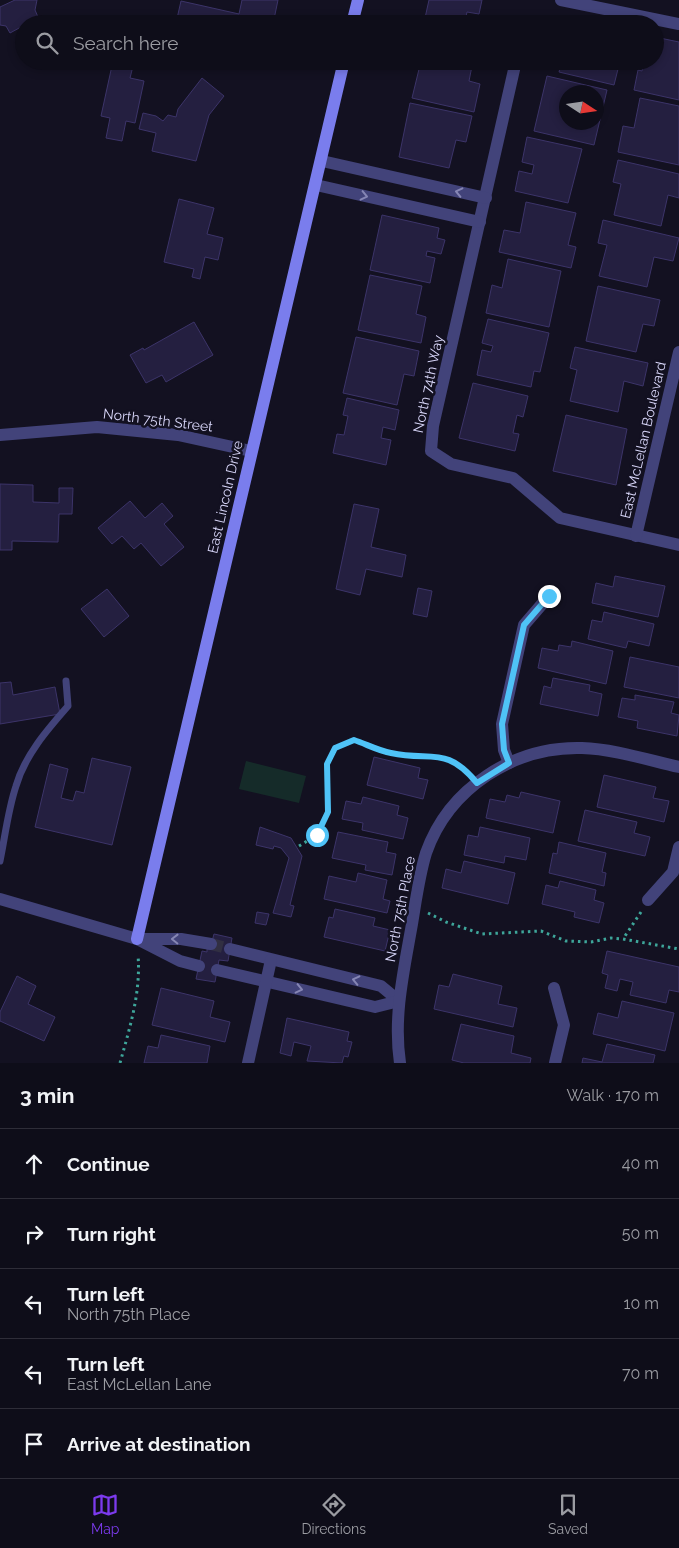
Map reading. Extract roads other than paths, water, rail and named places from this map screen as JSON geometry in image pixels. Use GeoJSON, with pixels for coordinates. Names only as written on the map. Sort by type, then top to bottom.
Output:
{"type":"FeatureCollection","features":[{"type":"Feature","properties":{"kind":"main road"},"geometry":{"type":"LineString","coordinates":[[354,15],[358,0]]}},
{"type":"Feature","properties":{"kind":"main road","name":"East Lincoln Drive"},"geometry":{"type":"LineString","coordinates":[[137,939],[342,70]]}},
{"type":"Feature","properties":{"kind":"street"},"geometry":{"type":"LineString","coordinates":[[561,0],[635,15]]}},
{"type":"Feature","properties":{"kind":"street"},"geometry":{"type":"LineString","coordinates":[[664,21],[679,24]]}},
{"type":"Feature","properties":{"kind":"street"},"geometry":{"type":"LineString","coordinates":[[316,185],[480,222],[514,70]]}},
{"type":"Feature","properties":{"kind":"street"},"geometry":{"type":"LineString","coordinates":[[322,161],[486,198]]}},
{"type":"Feature","properties":{"kind":"street","name":"North 74th Way"},"geometry":{"type":"LineString","coordinates":[[480,222],[433,426],[430,451],[451,464],[513,478],[560,518],[679,545]]}},
{"type":"Feature","properties":{"kind":"street","name":"East McLellan Boulevard"},"geometry":{"type":"LineString","coordinates":[[636,536],[679,352]]}},
{"type":"Feature","properties":{"kind":"street","name":"North 75th Street"},"geometry":{"type":"LineString","coordinates":[[0,435],[97,427],[178,435],[252,451]]}},
{"type":"Feature","properties":{"kind":"street"},"geometry":{"type":"LineString","coordinates":[[509,763],[504,750],[502,724],[524,625],[549,596]]}},
{"type":"Feature","properties":{"kind":"street","name":"North 75th Place"},"geometry":{"type":"LineString","coordinates":[[400,1063],[398,1046],[399,1001],[414,909],[421,873],[434,836],[448,812],[477,783],[509,763],[551,749],[585,748],[679,767]]}},
{"type":"Feature","properties":{"kind":"street"},"geometry":{"type":"LineString","coordinates":[[648,900],[673,872],[679,847]]}},
{"type":"Feature","properties":{"kind":"street"},"geometry":{"type":"LineString","coordinates":[[0,899],[137,939],[180,961],[199,966]]}},
{"type":"Feature","properties":{"kind":"street"},"geometry":{"type":"LineString","coordinates":[[137,939],[181,939],[211,944]]}},
{"type":"Feature","properties":{"kind":"street"},"geometry":{"type":"LineString","coordinates":[[230,949],[381,986],[399,1001]]}},
{"type":"Feature","properties":{"kind":"street"},"geometry":{"type":"LineString","coordinates":[[248,1063],[270,960]]}},
{"type":"Feature","properties":{"kind":"street"},"geometry":{"type":"LineString","coordinates":[[217,970],[376,1007],[399,1001]]}},
{"type":"Feature","properties":{"kind":"street"},"geometry":{"type":"LineString","coordinates":[[554,988],[564,1025],[555,1063]]}},
{"type":"Feature","properties":{"kind":"lane"},"geometry":{"type":"LineString","coordinates":[[0,861],[16,786],[27,761],[45,733],[68,706],[66,681]]}},
{"type":"Feature","properties":{"kind":"tunnel"},"geometry":{"type":"LineString","coordinates":[[211,944],[230,949]]}}]}
